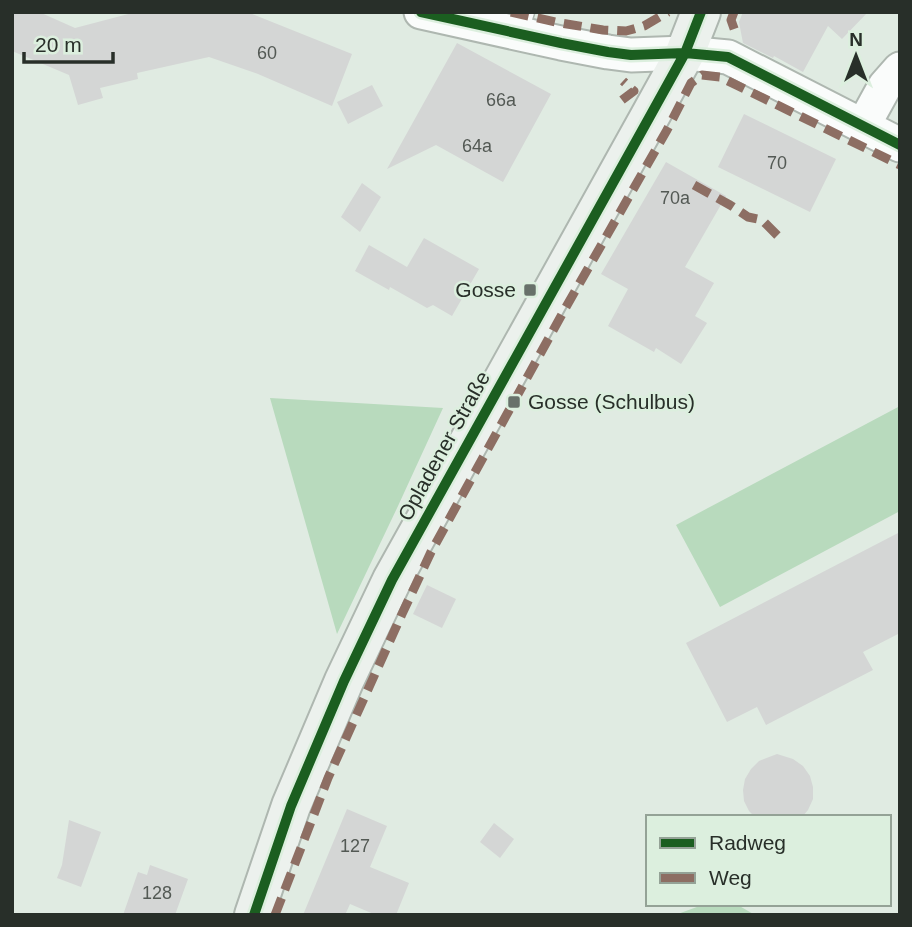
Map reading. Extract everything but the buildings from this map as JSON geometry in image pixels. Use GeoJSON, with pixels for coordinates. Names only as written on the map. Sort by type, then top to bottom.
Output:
{"type":"FeatureCollection","features":[{"type":"Feature","properties":{"kind":"main road","name":"Opladener Straße"},"geometry":{"type":"LineString","coordinates":[[254,915],[291,806],[344,681],[392,580],[685,53],[701,12]]}},
{"type":"Feature","properties":{"kind":"street"},"geometry":{"type":"LineString","coordinates":[[422,12],[521,23],[585,47],[631,55],[685,53],[728,57],[900,145]]}},
{"type":"Feature","properties":{"kind":"street"},"geometry":{"type":"LineString","coordinates":[[863,126],[884,86],[900,69]]}},
{"type":"Feature","properties":{"kind":"green space"},"geometry":{"type":"Polygon","coordinates":[[[270,398],[443,408],[337,634],[270,398]]]}},
{"type":"Feature","properties":{"kind":"green space"},"geometry":{"type":"Polygon","coordinates":[[[900,406],[900,511],[720,607],[676,525],[900,406]]]}},
{"type":"Feature","properties":{"kind":"green space"},"geometry":{"type":"Polygon","coordinates":[[[700,906],[739,906],[755,915],[675,915],[700,906]]]}},
{"type":"Feature","properties":{"kind":"marked path"},"geometry":{"type":"LineString","coordinates":[[511,12],[603,30],[626,31],[644,26],[668,12]]}},
{"type":"Feature","properties":{"kind":"marked path"},"geometry":{"type":"LineString","coordinates":[[734,12],[731,20],[736,34]]}},
{"type":"Feature","properties":{"kind":"marked path"},"geometry":{"type":"LineString","coordinates":[[275,915],[328,778],[431,552],[691,83],[702,75],[720,77],[900,165]]}},
{"type":"Feature","properties":{"kind":"marked path"},"geometry":{"type":"LineString","coordinates":[[622,100],[634,91],[623,81]]}},
{"type":"Feature","properties":{"kind":"marked path"},"geometry":{"type":"LineString","coordinates":[[694,185],[748,217],[762,220],[778,236]]}},
{"type":"Feature","properties":{"kind":"cycle path"},"geometry":{"type":"LineString","coordinates":[[421,12],[608,52],[631,55],[685,53],[728,57],[900,145]]}},
{"type":"Feature","properties":{"kind":"cycle path"},"geometry":{"type":"LineString","coordinates":[[254,915],[291,806],[344,681],[392,580],[685,53],[701,12]]}},
{"type":"Feature","properties":{"kind":"place","name":"Gosse"},"geometry":{"type":"Point","coordinates":[530,290]}},
{"type":"Feature","properties":{"kind":"place","name":"Gosse (Schulbus)"},"geometry":{"type":"Point","coordinates":[514,402]}}]}
